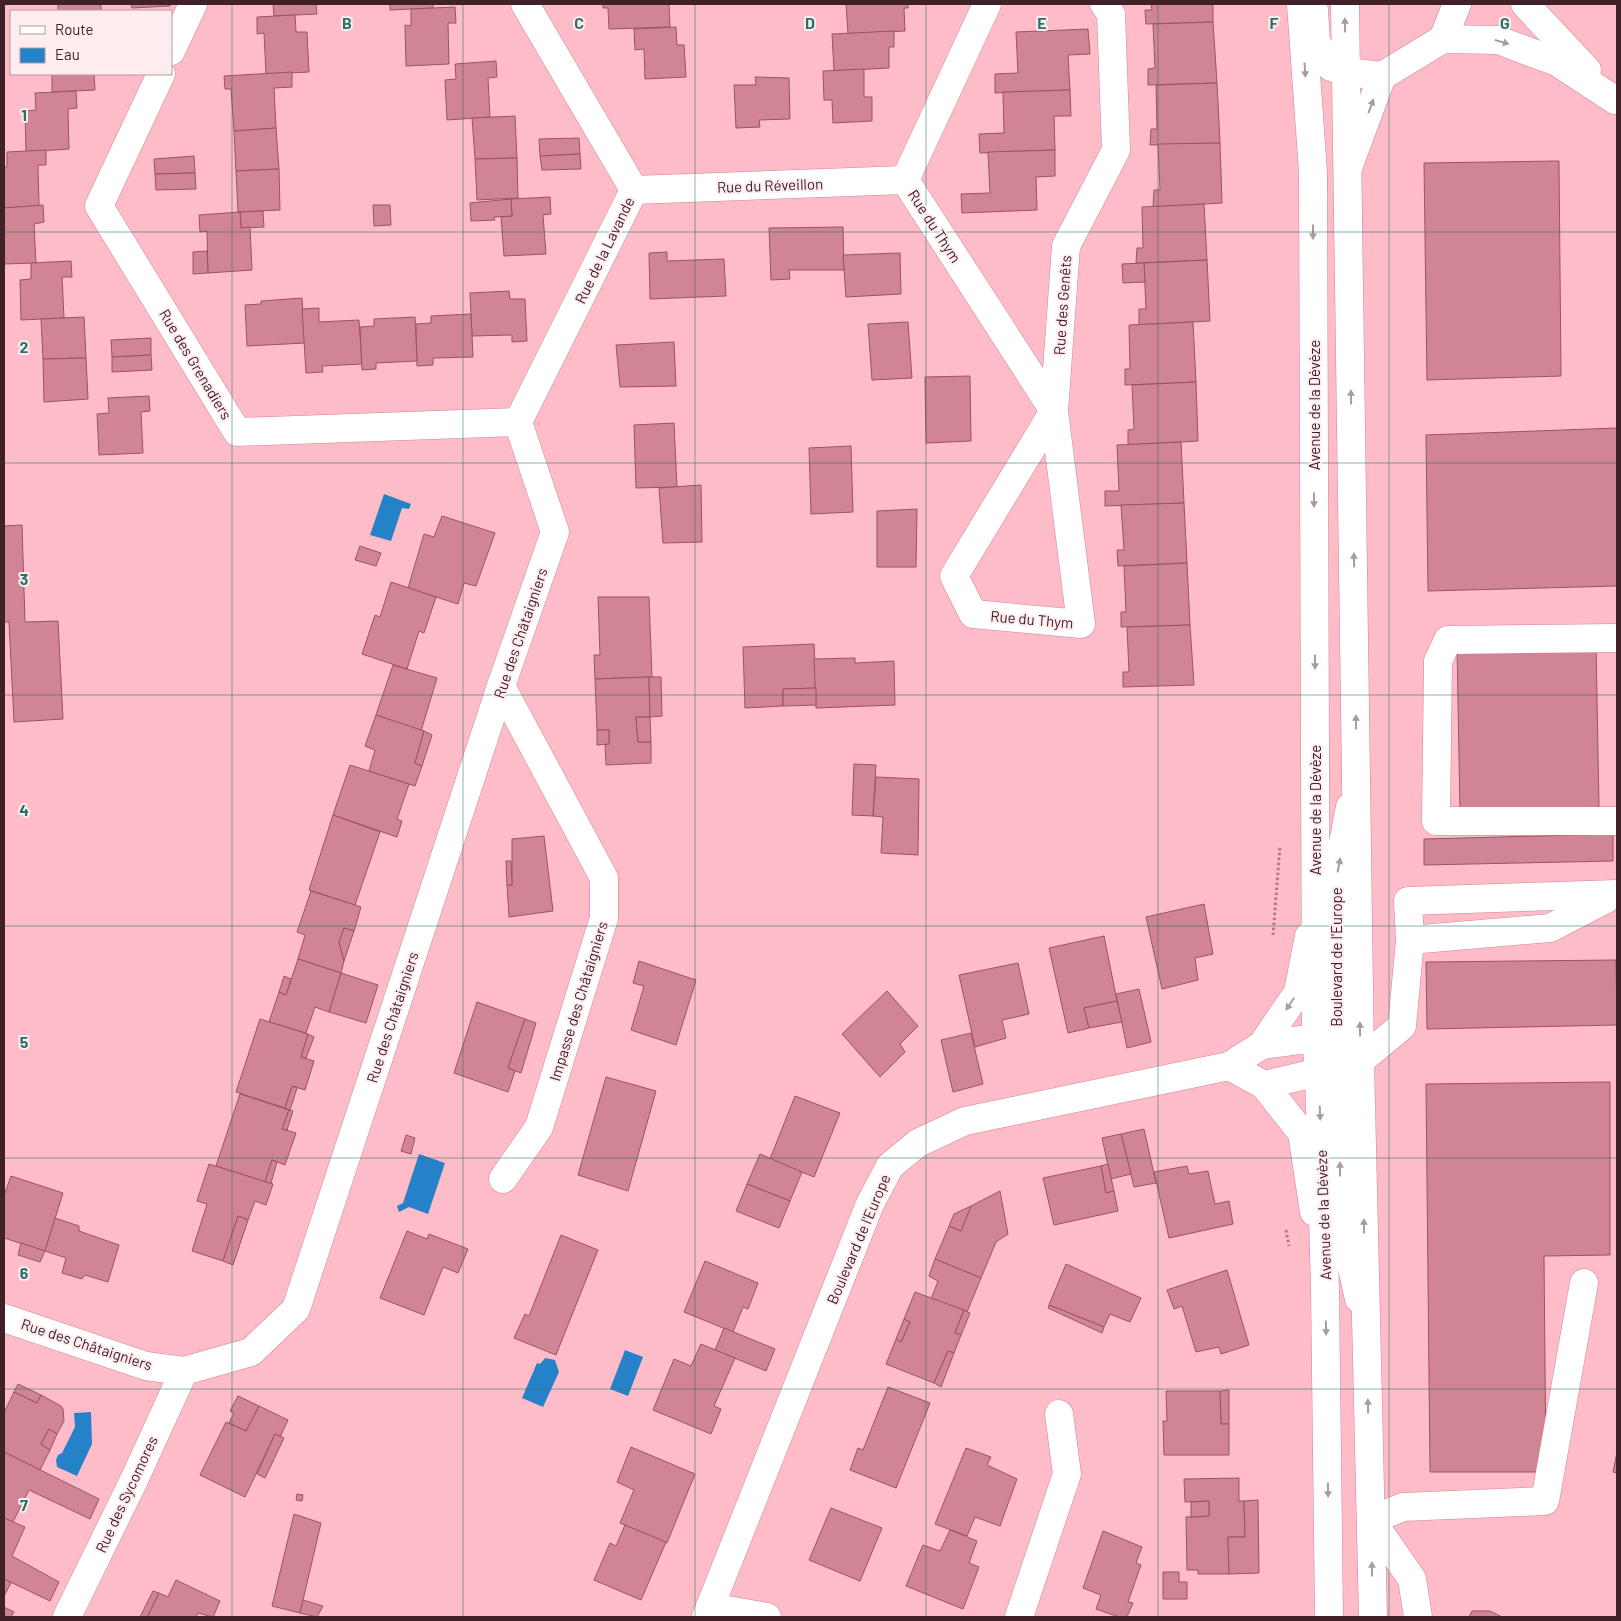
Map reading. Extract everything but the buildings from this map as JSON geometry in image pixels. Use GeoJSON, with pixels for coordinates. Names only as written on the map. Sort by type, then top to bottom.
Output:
{"type":"FeatureCollection","features":[{"type":"Feature","properties":{"kind":"street"},"geometry":{"type":"LineString","coordinates":[[172,49],[193,4]]}},
{"type":"Feature","properties":{"kind":"street","name":"Rue de la Lavande"},"geometry":{"type":"LineString","coordinates":[[518,422],[634,190],[525,4]]}},
{"type":"Feature","properties":{"kind":"street","name":"Rue du Thym"},"geometry":{"type":"LineString","coordinates":[[987,4],[906,180],[1054,411],[1081,624],[973,614],[954,576],[1054,411]]}},
{"type":"Feature","properties":{"kind":"street","name":"Rue des Genêts"},"geometry":{"type":"LineString","coordinates":[[1054,411],[1066,246],[1116,150],[1111,14],[1104,4]]}},
{"type":"Feature","properties":{"kind":"street","name":"Avenue de la Dévèze"},"geometry":{"type":"LineString","coordinates":[[1301,4],[1313,172],[1315,907],[1367,1337],[1373,1617]]}},
{"type":"Feature","properties":{"kind":"street"},"geometry":{"type":"LineString","coordinates":[[1314,4],[1316,42],[1331,67],[1346,72],[1382,76],[1443,39],[1498,40],[1557,62],[1616,101]]}},
{"type":"Feature","properties":{"kind":"street","name":"Avenue de la Dévèze"},"geometry":{"type":"LineString","coordinates":[[1329,1617],[1325,1289],[1333,1057],[1357,771],[1345,4]]}},
{"type":"Feature","properties":{"kind":"street"},"geometry":{"type":"LineString","coordinates":[[1443,39],[1457,4]]}},
{"type":"Feature","properties":{"kind":"street"},"geometry":{"type":"LineString","coordinates":[[1525,4],[1616,101]]}},
{"type":"Feature","properties":{"kind":"street","name":"Rue des Grenadiers"},"geometry":{"type":"LineString","coordinates":[[161,75],[100,206],[237,432],[518,422]]}},
{"type":"Feature","properties":{"kind":"street"},"geometry":{"type":"LineString","coordinates":[[1348,168],[1382,76]]}},
{"type":"Feature","properties":{"kind":"street","name":"Rue du Réveillon"},"geometry":{"type":"LineString","coordinates":[[634,190],[906,180]]}},
{"type":"Feature","properties":{"kind":"street","name":"Rue des Châtaigniers"},"geometry":{"type":"LineString","coordinates":[[4,1318],[146,1366],[184,1371],[251,1352],[296,1309],[501,686],[555,532],[518,422]]}},
{"type":"Feature","properties":{"kind":"street"},"geometry":{"type":"LineString","coordinates":[[1617,638],[1448,640],[1438,661],[1436,821],[1617,821]]}},
{"type":"Feature","properties":{"kind":"street","name":"Impasse des Châtaigniers"},"geometry":{"type":"LineString","coordinates":[[501,686],[604,878],[604,918],[539,1127],[503,1179]]}},
{"type":"Feature","properties":{"kind":"street"},"geometry":{"type":"LineString","coordinates":[[1410,940],[1550,928],[1615,895]]}},
{"type":"Feature","properties":{"kind":"street"},"geometry":{"type":"LineString","coordinates":[[1264,1085],[1402,1026],[1410,940],[1408,901],[1615,895]]}},
{"type":"Feature","properties":{"kind":"street","name":"Boulevard de l'Europe"},"geometry":{"type":"LineString","coordinates":[[708,1612],[870,1204],[890,1166],[918,1143],[965,1120],[1229,1066],[1262,1045],[1298,992],[1315,907]]}},
{"type":"Feature","properties":{"kind":"street","name":"Boulevard de l'Europe"},"geometry":{"type":"LineString","coordinates":[[1262,1045],[1333,1057]]}},
{"type":"Feature","properties":{"kind":"street"},"geometry":{"type":"LineString","coordinates":[[1229,1066],[1264,1085],[1302,1133],[1325,1289]]}},
{"type":"Feature","properties":{"kind":"street"},"geometry":{"type":"LineString","coordinates":[[1418,1617],[1412,1580],[1371,1520],[1403,1507],[1545,1501],[1584,1284]]}},
{"type":"Feature","properties":{"kind":"street","name":"Rue des Sycomores"},"geometry":{"type":"LineString","coordinates":[[67,1617],[134,1480],[184,1371]]}},
{"type":"Feature","properties":{"kind":"street"},"geometry":{"type":"LineString","coordinates":[[1019,1617],[1067,1474],[1059,1414]]}},
{"type":"Feature","properties":{"kind":"street"},"geometry":{"type":"LineString","coordinates":[[708,1612],[767,1617]]}},
{"type":"Feature","properties":{"kind":"water"},"geometry":{"type":"Polygon","coordinates":[[[384,494],[411,504],[409,509],[402,508],[391,541],[370,535],[384,494]]]}},
{"type":"Feature","properties":{"kind":"water"},"geometry":{"type":"Polygon","coordinates":[[[419,1154],[445,1163],[428,1214],[409,1207],[399,1212],[397,1206],[403,1203],[419,1154]]]}},
{"type":"Feature","properties":{"kind":"water"},"geometry":{"type":"Polygon","coordinates":[[[625,1350],[643,1357],[628,1396],[610,1389],[625,1350]]]}},
{"type":"Feature","properties":{"kind":"water"},"geometry":{"type":"Polygon","coordinates":[[[545,1358],[555,1360],[559,1372],[543,1407],[522,1398],[537,1363],[540,1364],[545,1358]]]}},
{"type":"Feature","properties":{"kind":"water"},"geometry":{"type":"Polygon","coordinates":[[[91,1412],[92,1444],[77,1476],[57,1467],[56,1460],[58,1455],[62,1453],[75,1427],[74,1413],[91,1412]]]}}]}
